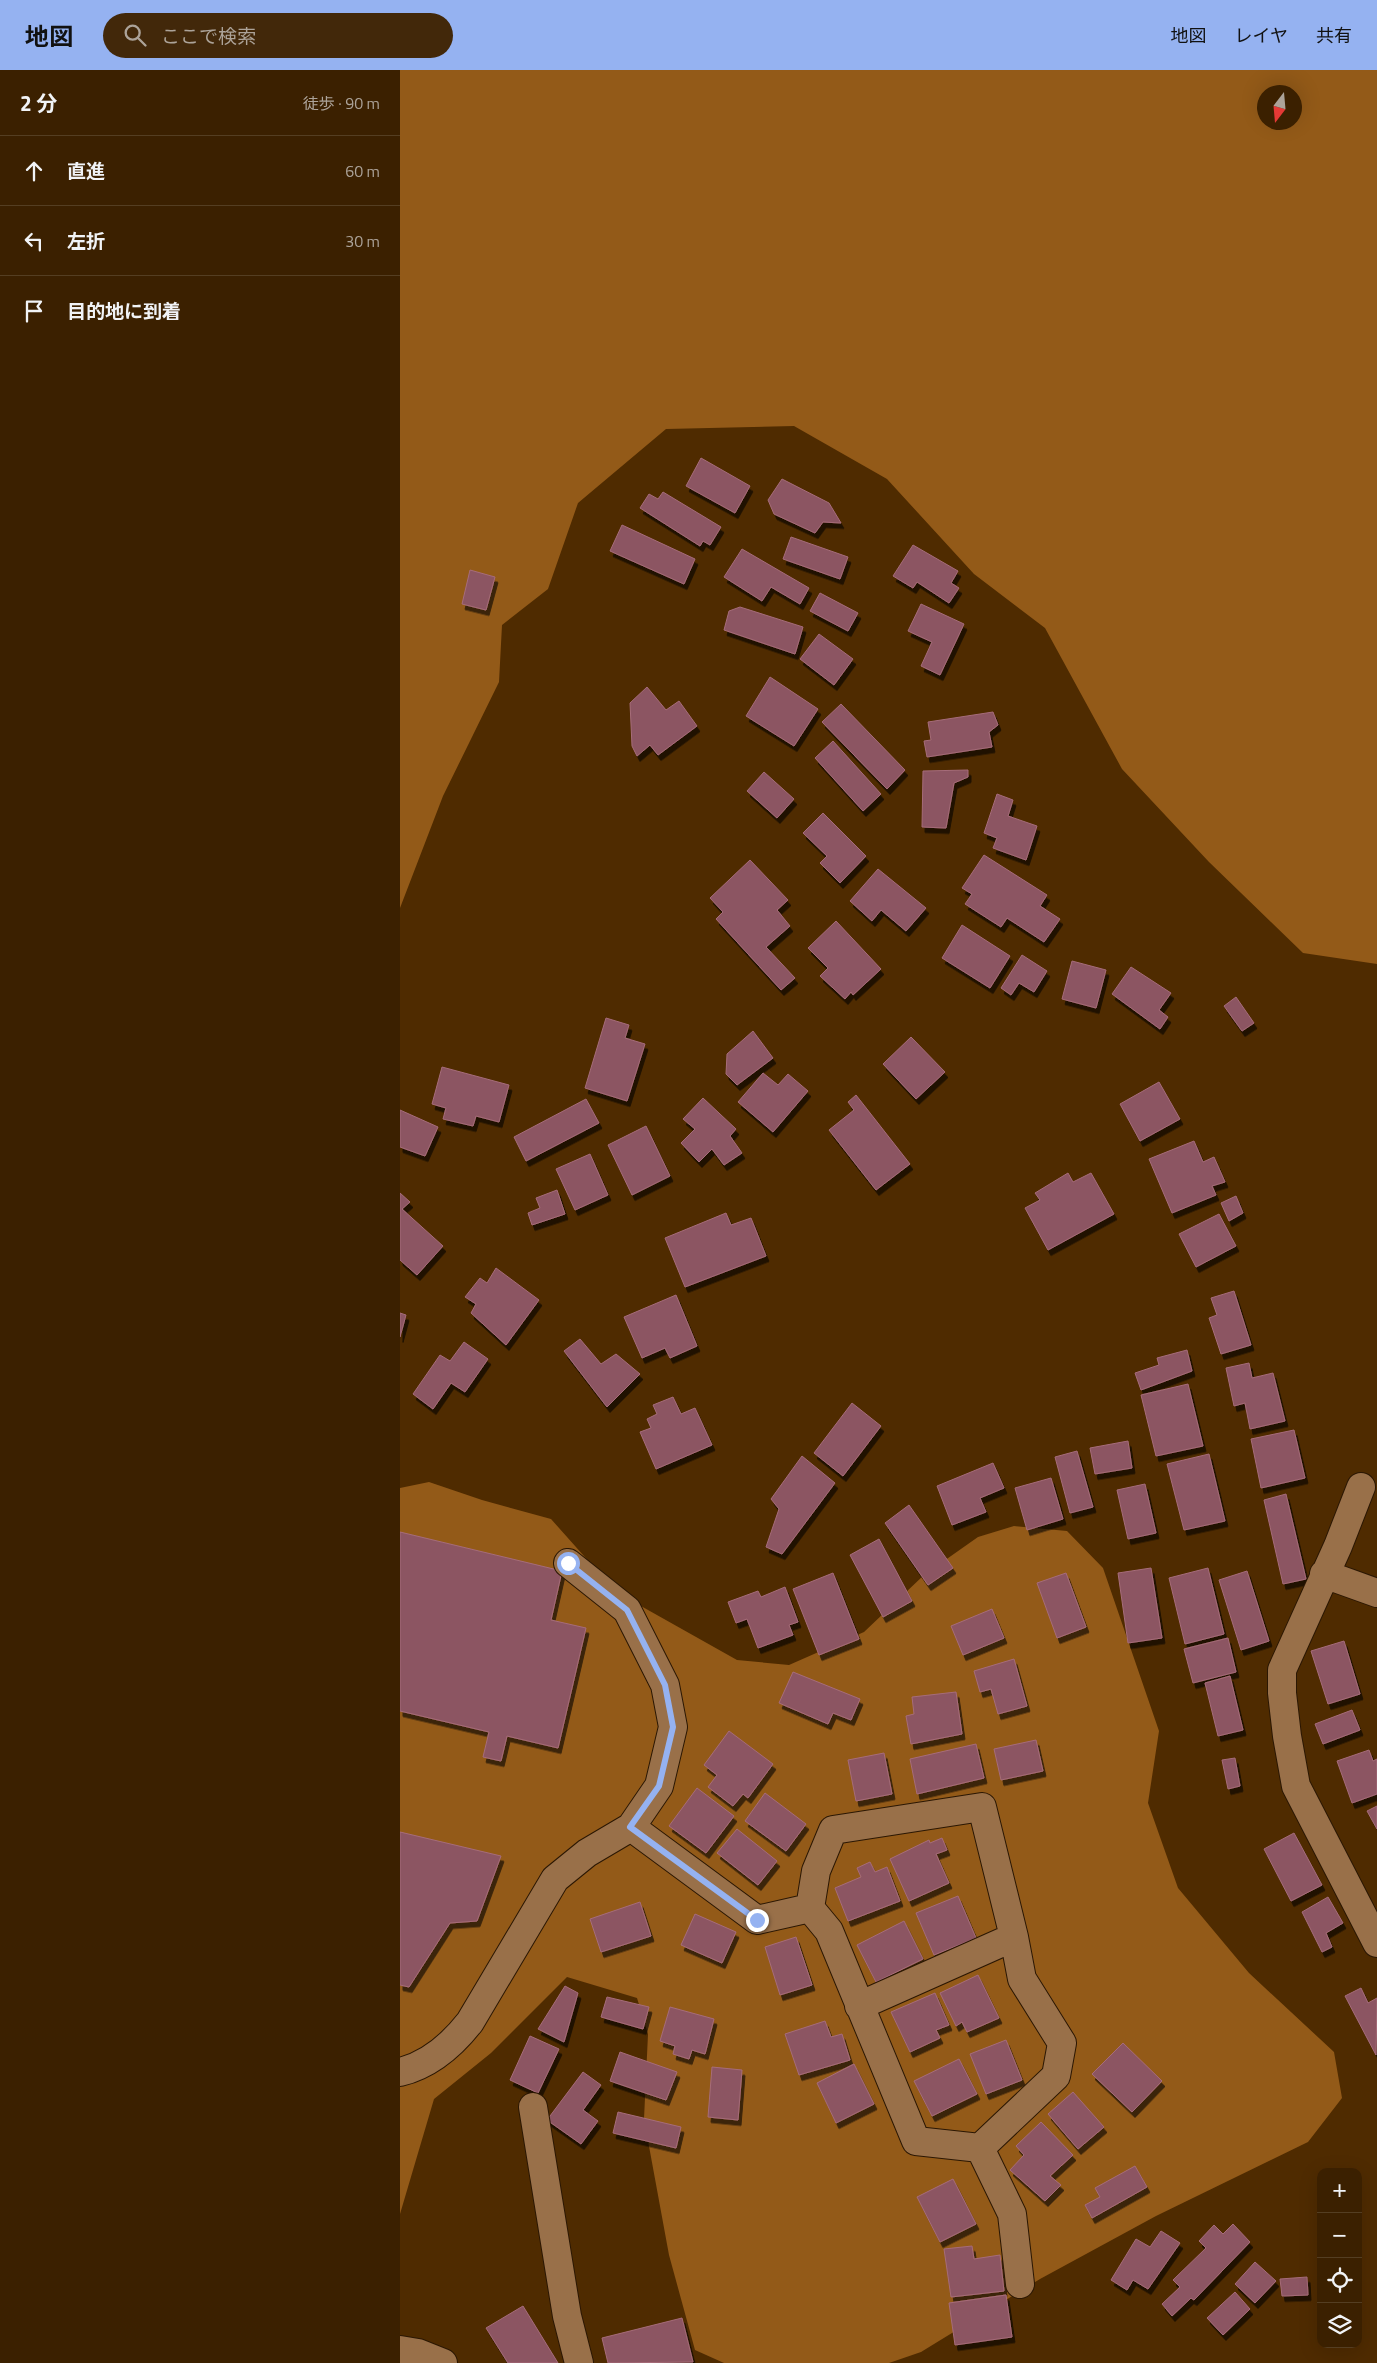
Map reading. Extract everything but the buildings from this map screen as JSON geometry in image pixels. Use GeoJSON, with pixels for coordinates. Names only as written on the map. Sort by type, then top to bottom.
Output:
{"type":"FeatureCollection","features":[{"type":"Feature","properties":{"kind":"street"},"geometry":{"type":"LineString","coordinates":[[1361,1487],[1282,1670],[1282,1693],[1296,1786],[1377,1944]]}},
{"type":"Feature","properties":{"kind":"street"},"geometry":{"type":"LineString","coordinates":[[400,2072],[410,2070],[434,2057],[454,2042],[470,2022],[555,1879],[587,1853],[630,1827],[659,1786],[673,1727],[665,1685],[627,1610],[568,1563]]}},
{"type":"Feature","properties":{"kind":"street"},"geometry":{"type":"LineString","coordinates":[[1324,1574],[1377,1593]]}},
{"type":"Feature","properties":{"kind":"street"},"geometry":{"type":"LineString","coordinates":[[982,1807],[1014,1937],[1022,1979],[1062,2043],[1056,2076],[980,2148],[916,2141],[829,1931],[810,1908],[816,1871],[834,1830],[982,1807]]}},
{"type":"Feature","properties":{"kind":"street"},"geometry":{"type":"LineString","coordinates":[[630,1827],[757,1920],[810,1908]]}},
{"type":"Feature","properties":{"kind":"street"},"geometry":{"type":"LineString","coordinates":[[859,2006],[1014,1937]]}},
{"type":"Feature","properties":{"kind":"street"},"geometry":{"type":"LineString","coordinates":[[533,2107],[567,2316],[578,2363]]}},
{"type":"Feature","properties":{"kind":"street"},"geometry":{"type":"LineString","coordinates":[[980,2148],[1012,2214],[1020,2284]]}},
{"type":"Feature","properties":{"kind":"street"},"geometry":{"type":"LineString","coordinates":[[400,2350],[418,2353],[444,2363]]}},
{"type":"Feature","properties":{"kind":"shaded area"},"geometry":{"type":"Polygon","coordinates":[[[400,70],[1377,70],[1377,964],[1303,953],[1209,862],[1122,769],[1045,628],[974,574],[887,479],[794,426],[666,429],[578,503],[548,589],[502,625],[499,682],[443,796],[400,908],[400,70]]]}},
{"type":"Feature","properties":{"kind":"shaded area"},"geometry":{"type":"Polygon","coordinates":[[[429,1482],[482,1500],[551,1519],[616,1592],[737,1660],[789,1665],[864,1632],[924,1575],[978,1537],[1014,1526],[1067,1531],[1103,1568],[1159,1731],[1148,1803],[1178,1888],[1249,1973],[1334,2052],[1342,2098],[1308,2142],[1156,2216],[1040,2279],[921,2352],[889,2363],[724,2363],[695,2350],[669,2255],[644,2119],[648,2034],[637,1998],[567,1977],[491,2053],[434,2099],[400,2214],[400,1488],[429,1482]]]}},
{"type":"Feature","properties":{"kind":"route"},"geometry":{"type":"LineString","coordinates":[[568,1563],[627,1610],[665,1685],[673,1727],[659,1786],[630,1827],[757,1920]]}}]}
